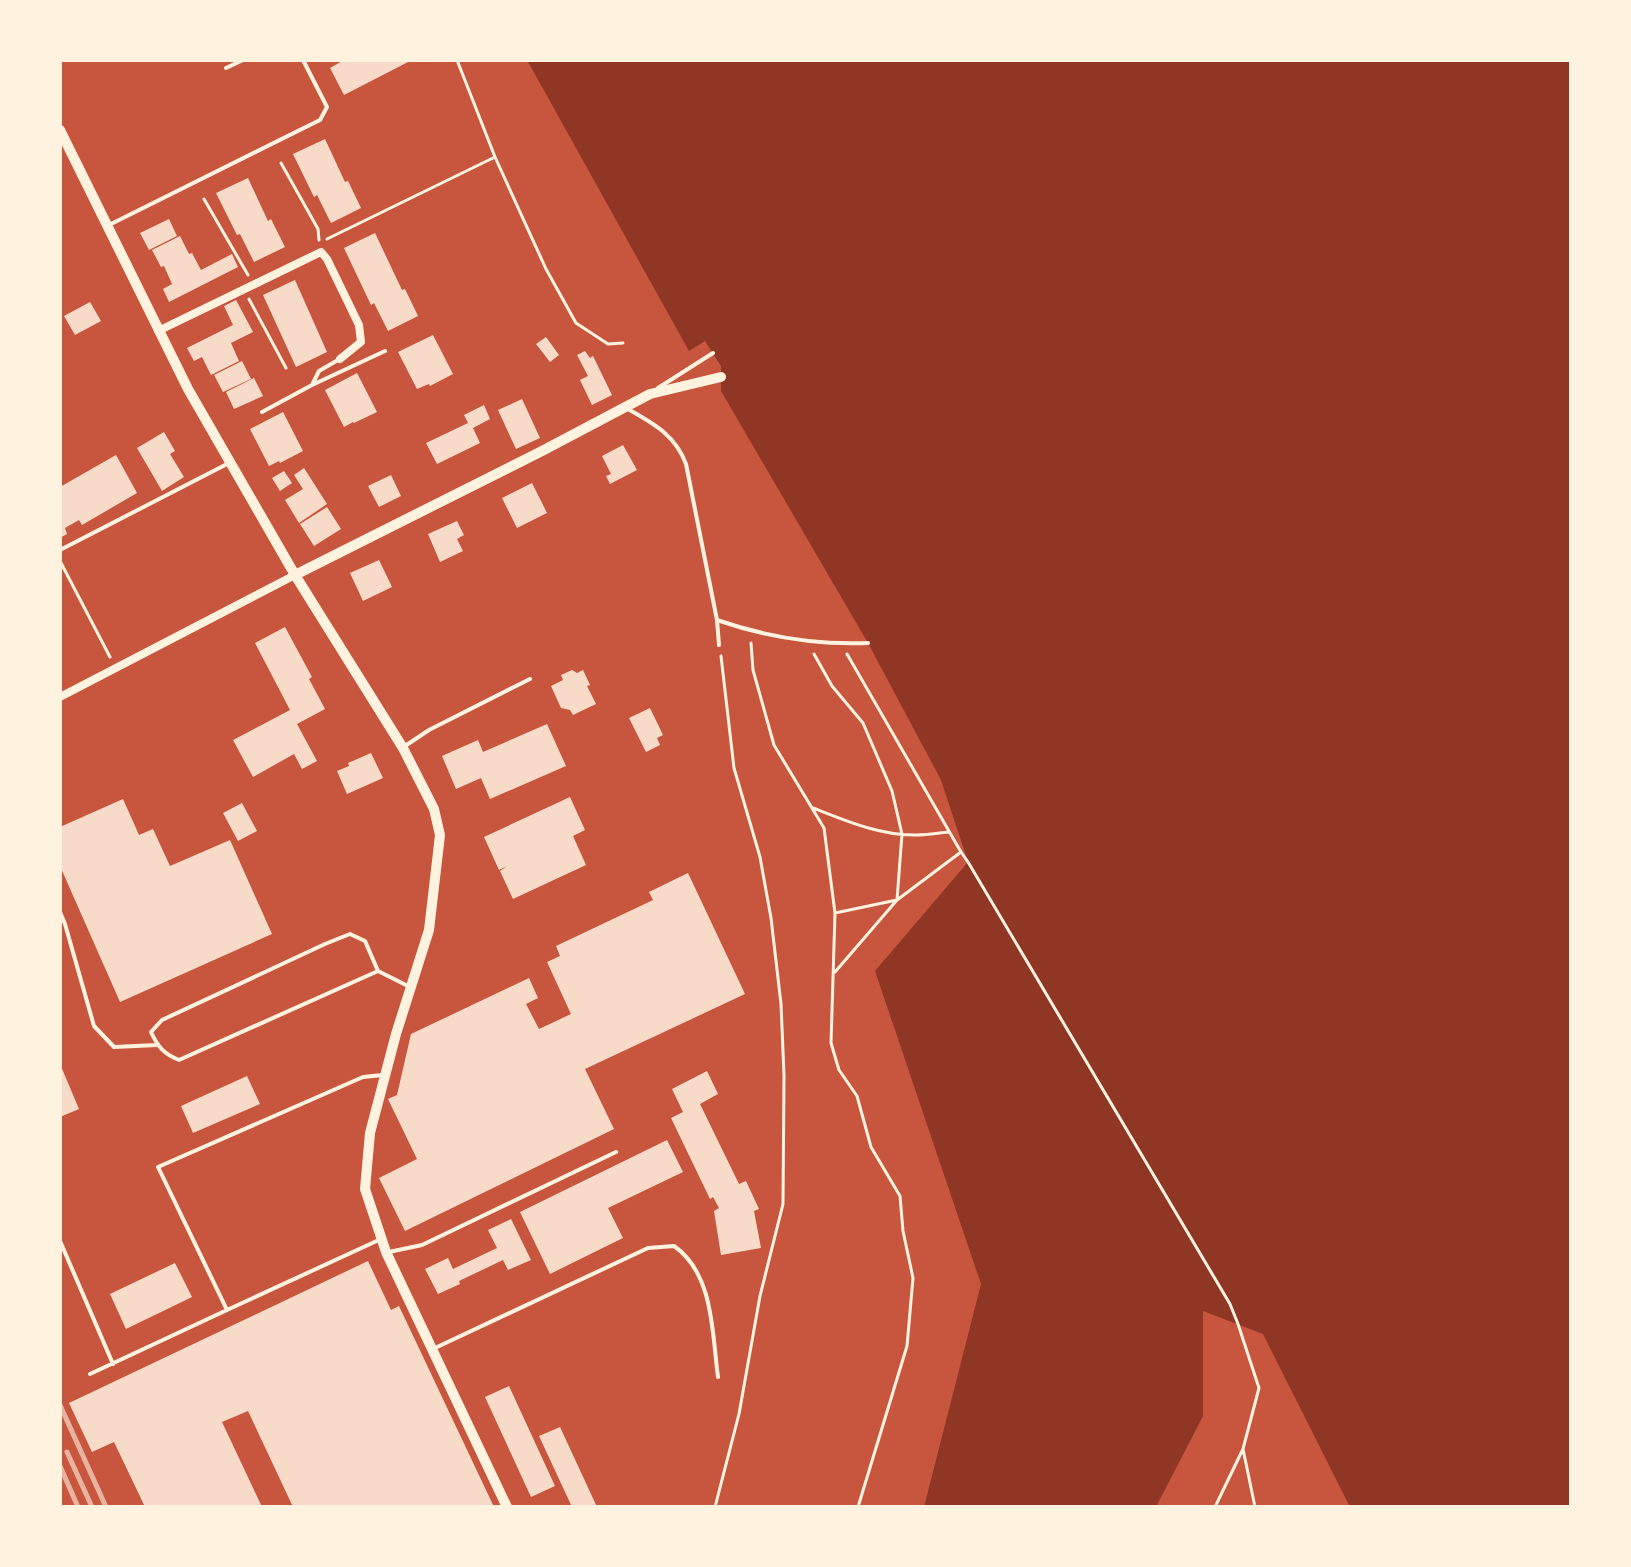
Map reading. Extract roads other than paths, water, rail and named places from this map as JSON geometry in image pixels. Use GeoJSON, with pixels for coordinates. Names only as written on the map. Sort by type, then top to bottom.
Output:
{"type":"FeatureCollection","features":[{"type":"Feature","properties":{"kind":"street"},"geometry":{"type":"LineString","coordinates":[[60,130],[188,389],[295,575],[403,748],[434,809],[440,835],[429,930],[370,1133],[365,1189],[386,1252],[507,1507]]}},
{"type":"Feature","properties":{"kind":"street"},"geometry":{"type":"LineString","coordinates":[[158,331],[321,252],[359,325],[361,342],[340,359]]}},
{"type":"Feature","properties":{"kind":"street"},"geometry":{"type":"LineString","coordinates":[[60,697],[650,394],[721,377]]}},
{"type":"Feature","properties":{"kind":"lane"},"geometry":{"type":"LineString","coordinates":[[226,68],[243,60]]}},
{"type":"Feature","properties":{"kind":"lane"},"geometry":{"type":"LineString","coordinates":[[107,226],[320,120],[327,107],[303,60]]}},
{"type":"Feature","properties":{"kind":"lane"},"geometry":{"type":"LineString","coordinates":[[262,412],[385,351]]}},
{"type":"Feature","properties":{"kind":"lane"},"geometry":{"type":"LineString","coordinates":[[650,394],[713,353]]}},
{"type":"Feature","properties":{"kind":"lane"},"geometry":{"type":"LineString","coordinates":[[312,385],[319,371],[340,359]]}},
{"type":"Feature","properties":{"kind":"lane"},"geometry":{"type":"LineString","coordinates":[[624,407],[669,435],[682,452],[717,620],[719,645]]}},
{"type":"Feature","properties":{"kind":"lane"},"geometry":{"type":"LineString","coordinates":[[60,550],[231,462]]}},
{"type":"Feature","properties":{"kind":"lane"},"geometry":{"type":"LineString","coordinates":[[717,620],[768,636],[841,644],[868,643]]}},
{"type":"Feature","properties":{"kind":"lane"},"geometry":{"type":"LineString","coordinates":[[403,748],[429,730],[530,679]]}},
{"type":"Feature","properties":{"kind":"lane"},"geometry":{"type":"LineString","coordinates":[[60,912],[94,1026],[114,1047],[157,1045]]}},
{"type":"Feature","properties":{"kind":"lane"},"geometry":{"type":"LineString","coordinates":[[378,971],[179,1060],[166,1055],[151,1032],[162,1020],[350,934],[365,941],[378,971],[410,987]]}},
{"type":"Feature","properties":{"kind":"lane"},"geometry":{"type":"LineString","coordinates":[[227,1310],[158,1167],[363,1077],[385,1074]]}},
{"type":"Feature","properties":{"kind":"lane"},"geometry":{"type":"LineString","coordinates":[[386,1252],[422,1245],[616,1152]]}},
{"type":"Feature","properties":{"kind":"lane"},"geometry":{"type":"LineString","coordinates":[[90,1374],[382,1238]]}},
{"type":"Feature","properties":{"kind":"lane"},"geometry":{"type":"LineString","coordinates":[[60,1241],[113,1364]]}},
{"type":"Feature","properties":{"kind":"lane"},"geometry":{"type":"LineString","coordinates":[[432,1349],[648,1248],[674,1246],[687,1255],[707,1294],[718,1377]]}},
{"type":"Feature","properties":{"kind":"railway"},"geometry":{"type":"LineString","coordinates":[[60,1405],[106,1507]]}},
{"type":"Feature","properties":{"kind":"railway"},"geometry":{"type":"LineString","coordinates":[[67,1452],[92,1507]]}},
{"type":"Feature","properties":{"kind":"railway"},"geometry":{"type":"LineString","coordinates":[[60,1466],[78,1507]]}}]}
